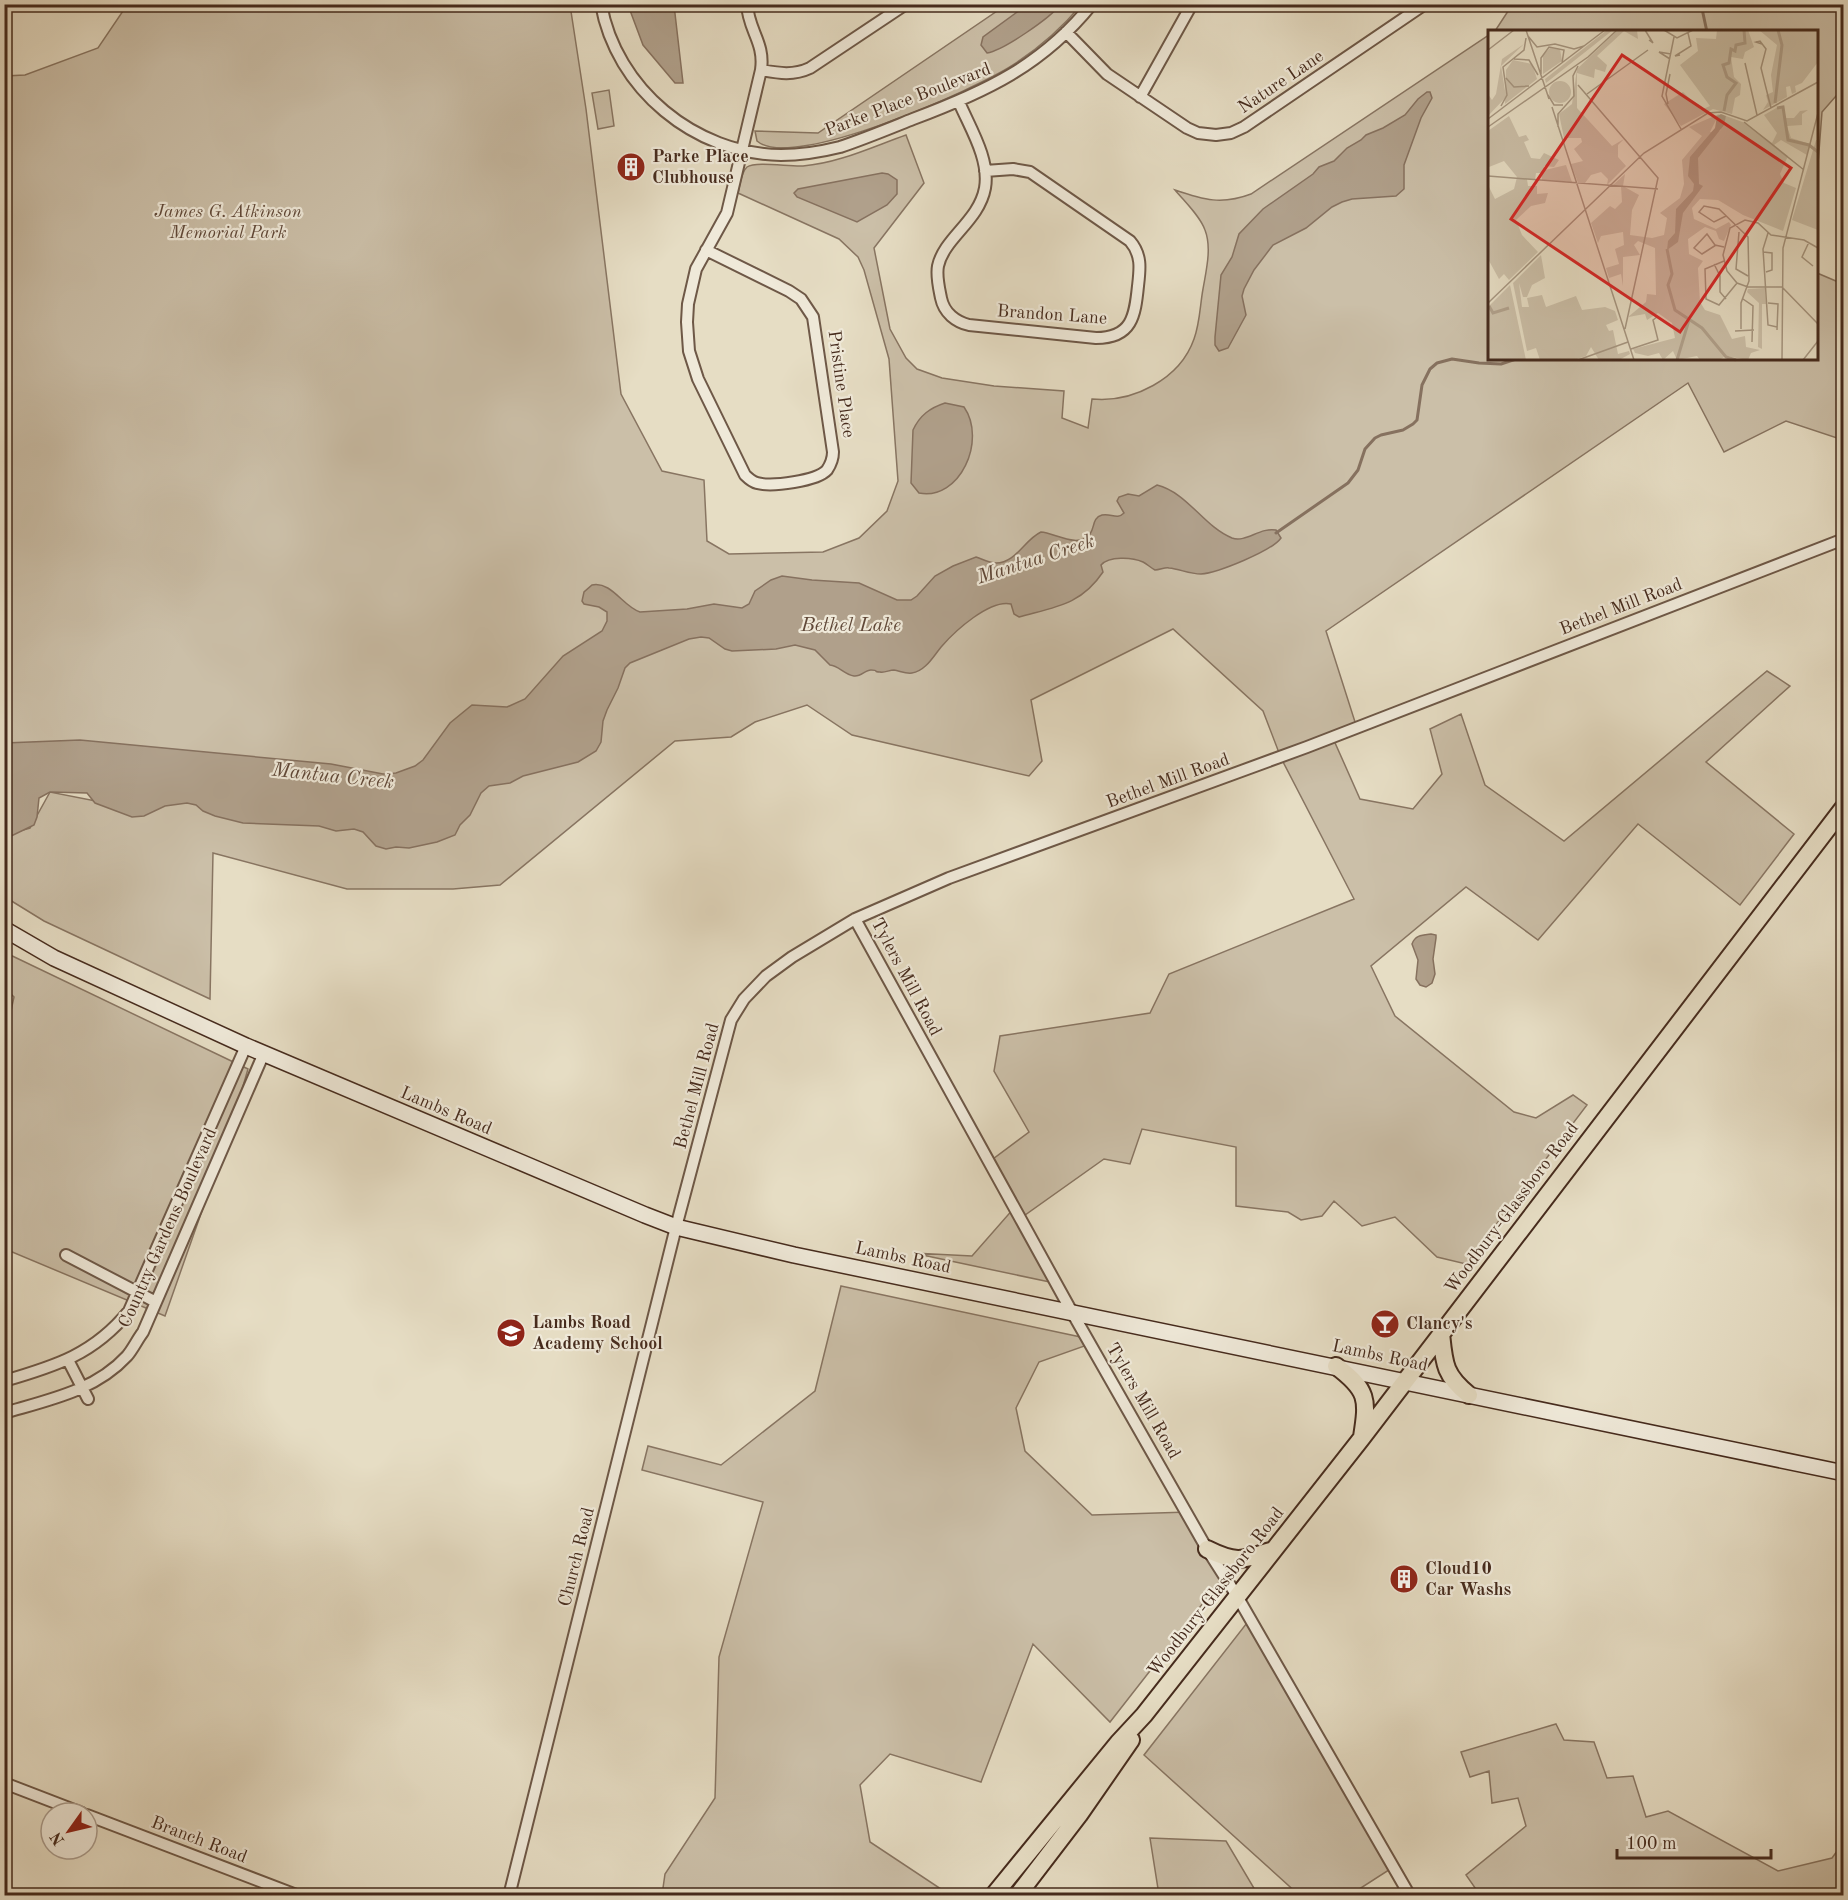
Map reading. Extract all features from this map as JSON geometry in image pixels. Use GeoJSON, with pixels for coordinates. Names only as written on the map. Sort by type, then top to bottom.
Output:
{"type":"FeatureCollection","features":[{"type":"Feature","properties":{"kind":"main road","name":"Woodbury-Glassboro Road"},"geometry":{"type":"LineString","coordinates":[[993,1896],[1118,1743],[1144,1716],[1361,1439],[1844,807]]}},
{"type":"Feature","properties":{"kind":"main road","name":"Lambs Road"},"geometry":{"type":"LineString","coordinates":[[4,929],[54,958],[246,1046],[676,1227],[794,1255],[1073,1314],[1336,1366],[1844,1473]]}},
{"type":"Feature","properties":{"kind":"main road"},"geometry":{"type":"LineString","coordinates":[[1441,1333],[1446,1368],[1456,1384],[1469,1395]]}},
{"type":"Feature","properties":{"kind":"main road"},"geometry":{"type":"LineString","coordinates":[[1336,1366],[1354,1380],[1364,1397],[1366,1409],[1361,1439]]}},
{"type":"Feature","properties":{"kind":"main road"},"geometry":{"type":"LineString","coordinates":[[1207,1549],[1229,1559],[1244,1560],[1274,1550]]}},
{"type":"Feature","properties":{"kind":"main road","name":"Woodbury-Glassboro Road"},"geometry":{"type":"LineString","coordinates":[[1017,1896],[1126,1749],[1144,1716]]}},
{"type":"Feature","properties":{"kind":"street","name":"Parke Place Boulevard"},"geometry":{"type":"LineString","coordinates":[[601,4],[610,36],[620,57],[648,95],[668,114],[700,135],[742,150],[782,155],[828,150],[851,143],[959,102],[995,85],[1019,70],[1066,32],[1092,4]]}},
{"type":"Feature","properties":{"kind":"street","name":"Pristine Place"},"geometry":{"type":"LineString","coordinates":[[706,250],[795,294],[813,317],[833,452],[833,458],[827,469],[816,477],[760,484],[749,478],[740,467],[698,380],[688,344],[687,322],[696,269],[706,250],[725,219],[761,70],[761,47],[748,16],[747,4]]}},
{"type":"Feature","properties":{"kind":"street"},"geometry":{"type":"LineString","coordinates":[[761,70],[788,74],[799,73],[810,68],[906,4]]}},
{"type":"Feature","properties":{"kind":"street"},"geometry":{"type":"LineString","coordinates":[[1140,97],[1192,4]]}},
{"type":"Feature","properties":{"kind":"street","name":"Nature Lane"},"geometry":{"type":"LineString","coordinates":[[1066,32],[1107,75],[1182,125],[1198,133],[1216,135],[1244,127],[1425,4]]}},
{"type":"Feature","properties":{"kind":"street","name":"Brandon Lane"},"geometry":{"type":"LineString","coordinates":[[959,102],[980,153],[985,171],[985,189],[979,207],[944,253],[938,266],[941,300],[948,313],[955,320],[969,325],[1092,338],[1113,337],[1123,331],[1135,314],[1140,268],[1138,254],[1130,241],[1030,172],[1009,168],[985,171]]}},
{"type":"Feature","properties":{"kind":"street","name":"Bethel Mill Road"},"geometry":{"type":"LineString","coordinates":[[676,1227],[731,1020],[744,999],[766,976],[792,957],[855,919],[949,878],[1306,747],[1844,539]]}},
{"type":"Feature","properties":{"kind":"street","name":"Tylers Mill Road"},"geometry":{"type":"LineString","coordinates":[[855,919],[1073,1314],[1410,1896]]}},
{"type":"Feature","properties":{"kind":"street","name":"Country Gardens Boulevard"},"geometry":{"type":"LineString","coordinates":[[4,1381],[54,1366],[88,1349],[118,1324],[129,1311],[246,1046]]}},
{"type":"Feature","properties":{"kind":"street","name":"Country Gardens Boulevard"},"geometry":{"type":"LineString","coordinates":[[4,1413],[74,1392],[96,1380],[127,1356],[142,1332],[156,1302],[264,1053]]}},
{"type":"Feature","properties":{"kind":"street","name":"Church Road"},"geometry":{"type":"LineString","coordinates":[[509,1896],[676,1227]]}},
{"type":"Feature","properties":{"kind":"street"},"geometry":{"type":"LineString","coordinates":[[66,1255],[156,1302]]}},
{"type":"Feature","properties":{"kind":"street"},"geometry":{"type":"LineString","coordinates":[[68,1360],[88,1399]]}},
{"type":"Feature","properties":{"kind":"street"},"geometry":{"type":"LineString","coordinates":[[4,1783],[51,1801]]}},
{"type":"Feature","properties":{"kind":"street","name":"Branch Road"},"geometry":{"type":"LineString","coordinates":[[99,1820],[299,1896]]}},
{"type":"Feature","properties":{"kind":"green space","name":"James G. Atkinson Memorial Park"},"geometry":{"type":"Polygon","coordinates":[[[127,5],[570,5],[586,109],[621,394],[662,471],[704,480],[707,541],[729,554],[823,552],[859,538],[887,511],[898,481],[889,359],[864,270],[858,257],[839,239],[738,193],[747,167],[758,164],[803,166],[830,162],[906,135],[924,183],[874,248],[890,329],[906,358],[917,369],[942,378],[994,386],[1064,391],[1062,418],[1088,428],[1092,399],[1123,397],[1153,386],[1178,366],[1194,339],[1207,267],[1208,244],[1200,220],[1175,190],[1213,200],[1231,199],[1251,194],[1488,36],[1488,360],[1818,360],[1818,273],[1843,284],[1843,440],[1786,421],[1724,452],[1688,383],[1326,631],[1356,725],[1332,736],[1360,799],[1413,809],[1442,774],[1430,729],[1461,714],[1485,785],[1564,841],[1767,671],[1790,686],[1706,762],[1794,834],[1740,905],[1638,824],[1538,940],[1466,887],[1371,966],[1395,1016],[1514,1112],[1536,1118],[1573,1095],[1587,1105],[1466,1264],[1437,1257],[1395,1217],[1362,1226],[1334,1201],[1322,1216],[1301,1220],[1288,1212],[1236,1206],[1236,1147],[1142,1129],[1130,1164],[1104,1159],[1021,1218],[1059,1284],[913,1253],[972,1256],[1015,1207],[989,1162],[1029,1132],[994,1071],[1000,1036],[1150,1013],[1169,974],[1354,899],[1281,758],[1263,711],[1173,629],[1031,700],[1042,761],[1029,776],[852,735],[807,705],[755,722],[731,737],[675,741],[500,885],[453,889],[347,889],[213,853],[210,999],[44,921],[5,897],[5,835],[30,828],[50,792],[152,812],[5,746],[5,76],[25,75],[98,48],[127,5]]]}},
{"type":"Feature","properties":{"kind":"green space"},"geometry":{"type":"Polygon","coordinates":[[[1006,5],[1081,5],[1050,37],[1013,65],[925,108],[844,137],[807,146],[777,148],[757,141],[755,131],[818,133],[1006,5]]]}},
{"type":"Feature","properties":{"kind":"green space"},"geometry":{"type":"Polygon","coordinates":[[[1512,5],[1843,5],[1843,88],[1822,112],[1818,164],[1818,30],[1496,30],[1512,5]]]}},
{"type":"Feature","properties":{"kind":"green space"},"geometry":{"type":"Polygon","coordinates":[[[609,90],[614,126],[598,129],[592,93],[609,90]]]}},
{"type":"Feature","properties":{"kind":"green space"},"geometry":{"type":"Polygon","coordinates":[[[4,952],[248,1069],[229,1134],[165,1316],[5,1249],[4,1043],[14,997],[5,988],[4,952]]]}},
{"type":"Feature","properties":{"kind":"green space"},"geometry":{"type":"Polygon","coordinates":[[[841,1286],[1090,1339],[1093,1343],[1039,1362],[1016,1408],[1025,1451],[1092,1515],[1189,1512],[1225,1575],[1110,1722],[1033,1644],[981,1782],[890,1754],[860,1785],[870,1842],[944,1891],[945,1895],[662,1895],[665,1874],[715,1798],[719,1657],[763,1502],[642,1470],[648,1446],[721,1465],[815,1391],[841,1286]]]}},
{"type":"Feature","properties":{"kind":"green space"},"geometry":{"type":"Polygon","coordinates":[[[1250,1619],[1392,1868],[1350,1895],[1299,1895],[1144,1755],[1250,1619]]]}},
{"type":"Feature","properties":{"kind":"green space"},"geometry":{"type":"Polygon","coordinates":[[[1556,1724],[1564,1740],[1594,1742],[1607,1778],[1633,1776],[1646,1817],[1668,1811],[1778,1871],[1832,1858],[1843,1843],[1843,1895],[1480,1895],[1466,1875],[1526,1826],[1518,1798],[1492,1803],[1489,1771],[1470,1777],[1461,1752],[1556,1724]]]}},
{"type":"Feature","properties":{"kind":"green space"},"geometry":{"type":"Polygon","coordinates":[[[1150,1838],[1226,1841],[1258,1895],[1159,1895],[1150,1838]]]}},
{"type":"Feature","properties":{"kind":"water"},"geometry":{"type":"Polygon","coordinates":[[[1028,4],[1060,5],[1026,33],[995,51],[987,53],[981,45],[983,37],[1028,4]]]}},
{"type":"Feature","properties":{"kind":"water"},"geometry":{"type":"Polygon","coordinates":[[[628,5],[674,5],[683,83],[675,83],[643,45],[628,5]]]}},
{"type":"Feature","properties":{"kind":"water"},"geometry":{"type":"Polygon","coordinates":[[[1427,92],[1430,92],[1432,98],[1421,118],[1404,165],[1404,189],[1396,196],[1352,199],[1342,202],[1332,207],[1306,228],[1273,245],[1254,270],[1244,289],[1242,296],[1246,315],[1228,348],[1219,351],[1215,345],[1215,337],[1221,275],[1232,257],[1239,234],[1263,209],[1313,174],[1319,167],[1334,161],[1347,148],[1366,135],[1405,115],[1427,92]]]}},
{"type":"Feature","properties":{"kind":"water"},"geometry":{"type":"Polygon","coordinates":[[[882,173],[897,180],[897,194],[887,205],[857,222],[797,197],[794,193],[798,189],[882,173]]]}},
{"type":"Feature","properties":{"kind":"water"},"geometry":{"type":"Polygon","coordinates":[[[945,403],[964,407],[970,420],[971,451],[966,465],[947,488],[934,493],[919,493],[911,483],[913,430],[926,413],[945,403]]]}},
{"type":"Feature","properties":{"kind":"water","name":"Bethel Lake"},"geometry":{"type":"Polygon","coordinates":[[[1157,485],[1178,495],[1212,526],[1232,538],[1243,538],[1264,531],[1276,530],[1281,538],[1267,549],[1209,573],[1192,573],[1167,568],[1155,570],[1133,559],[1109,560],[1101,565],[1103,572],[1086,592],[1066,603],[1019,617],[1014,614],[1011,604],[993,606],[983,611],[955,632],[926,666],[912,673],[871,670],[854,676],[830,665],[815,650],[795,645],[776,649],[732,651],[709,638],[689,639],[630,663],[625,668],[603,721],[601,742],[596,751],[578,762],[523,776],[510,783],[489,786],[481,793],[470,815],[460,825],[455,835],[437,842],[409,848],[386,849],[376,846],[363,832],[354,829],[336,831],[319,826],[243,823],[215,816],[196,805],[187,803],[165,806],[144,816],[132,817],[95,803],[87,793],[50,792],[39,798],[34,825],[5,839],[5,743],[80,740],[331,764],[383,774],[396,773],[415,766],[423,760],[450,723],[472,705],[507,707],[525,699],[563,656],[602,631],[607,621],[607,612],[599,607],[584,604],[582,601],[584,592],[592,585],[606,587],[640,612],[687,609],[714,604],[742,608],[749,604],[755,591],[771,580],[782,576],[859,583],[897,600],[911,600],[935,576],[953,566],[976,557],[996,563],[1003,562],[1015,555],[1041,532],[1073,540],[1085,538],[1092,531],[1095,520],[1099,516],[1119,516],[1124,513],[1117,501],[1119,497],[1128,494],[1139,496],[1157,485]]]}},
{"type":"Feature","properties":{"kind":"water"},"geometry":{"type":"Polygon","coordinates":[[[1436,935],[1433,959],[1435,974],[1432,983],[1426,987],[1420,985],[1416,979],[1418,960],[1412,944],[1417,937],[1436,935]]]}},
{"type":"Feature","properties":{"kind":"waterway","name":"Mantua Creek"},"geometry":{"type":"LineString","coordinates":[[1701,4],[1707,30]]}},
{"type":"Feature","properties":{"kind":"waterway","name":"Mantua Creek"},"geometry":{"type":"LineString","coordinates":[[1276,533],[1348,483],[1358,470],[1365,449],[1375,438],[1403,430],[1417,420],[1422,385],[1430,369],[1437,363],[1452,359],[1501,364],[1513,360]]}},
{"type":"Feature","properties":{"kind":"place","name":"Parke Place Clubhouse"},"geometry":{"type":"Point","coordinates":[631,167]}},
{"type":"Feature","properties":{"kind":"place","name":"Clancy's"},"geometry":{"type":"Point","coordinates":[1385,1324]}},
{"type":"Feature","properties":{"kind":"place","name":"Lambs Road Academy School"},"geometry":{"type":"Point","coordinates":[511,1333]}},
{"type":"Feature","properties":{"kind":"place","name":"Cloud10 Car Washs"},"geometry":{"type":"Point","coordinates":[1404,1579]}}]}
